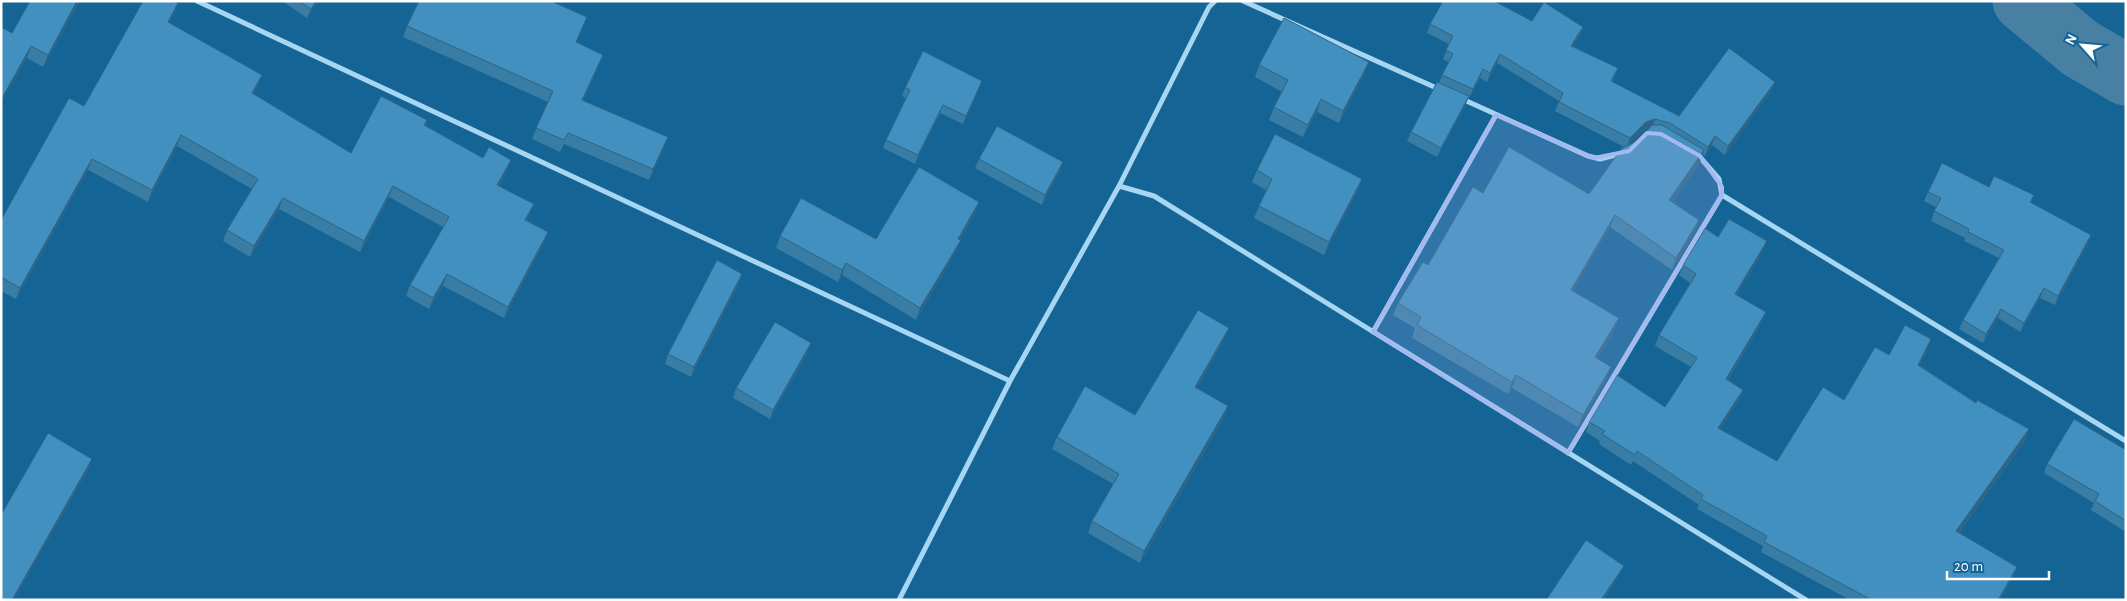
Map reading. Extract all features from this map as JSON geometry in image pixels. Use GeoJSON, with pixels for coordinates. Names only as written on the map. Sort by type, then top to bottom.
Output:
{"type":"FeatureCollection","features":[{"type":"Feature","properties":{"kind":"street"},"geometry":{"type":"LineString","coordinates":[[197,1],[1010,381]]}},
{"type":"Feature","properties":{"kind":"street"},"geometry":{"type":"LineString","coordinates":[[899,600],[1010,381],[1119,186],[1208,7],[1215,1]]}},
{"type":"Feature","properties":{"kind":"street"},"geometry":{"type":"LineString","coordinates":[[1243,1],[1594,158],[1629,151]]}},
{"type":"Feature","properties":{"kind":"street"},"geometry":{"type":"LineString","coordinates":[[1373,332],[1496,114]]}},
{"type":"Feature","properties":{"kind":"street"},"geometry":{"type":"LineString","coordinates":[[1568,453],[1722,195],[1719,179],[1700,156],[1692,152]]}},
{"type":"Feature","properties":{"kind":"street"},"geometry":{"type":"LineString","coordinates":[[1119,186],[1154,196],[1806,600]]}},
{"type":"Feature","properties":{"kind":"street"},"geometry":{"type":"LineString","coordinates":[[1722,195],[2126,441]]}},
{"type":"Feature","properties":{"kind":"highlighted area"},"geometry":{"type":"Polygon","coordinates":[[[1496,115],[1594,158],[1629,151],[1647,133],[1661,134],[1700,156],[1722,187],[1722,195],[1568,453],[1373,332],[1496,115]]]}},
{"type":"Feature","properties":{"kind":"building"},"geometry":{"type":"Polygon","coordinates":[[[30,1],[77,1],[48,55],[31,46],[1,100],[1,27],[12,33],[30,1]]]}},
{"type":"Feature","properties":{"kind":"building"},"geometry":{"type":"Polygon","coordinates":[[[143,1],[174,1],[178,3],[168,22],[262,75],[252,93],[351,153],[381,96],[427,120],[424,125],[483,158],[489,147],[511,160],[497,185],[534,204],[525,220],[548,232],[508,307],[447,274],[433,298],[410,285],[449,217],[393,186],[364,241],[283,198],[254,246],[227,230],[258,179],[181,135],[152,190],[92,159],[20,288],[1,277],[1,220],[69,98],[84,106],[143,1]]]}},
{"type":"Feature","properties":{"kind":"building"},"geometry":{"type":"Polygon","coordinates":[[[299,1],[316,1],[311,9],[299,1]]]}},
{"type":"Feature","properties":{"kind":"building"},"geometry":{"type":"Polygon","coordinates":[[[419,1],[551,1],[587,17],[576,42],[603,55],[582,100],[668,137],[653,169],[568,133],[564,140],[536,128],[553,91],[407,26],[419,1]]]}},
{"type":"Feature","properties":{"kind":"building"},"geometry":{"type":"Polygon","coordinates":[[[1443,1],[1494,1],[1532,21],[1544,2],[1583,27],[1571,46],[1618,68],[1611,81],[1679,116],[1729,48],[1775,82],[1728,146],[1715,136],[1708,147],[1670,123],[1655,119],[1646,122],[1630,138],[1559,102],[1563,93],[1500,54],[1490,73],[1483,69],[1473,89],[1442,75],[1453,54],[1446,50],[1453,36],[1430,24],[1443,1]]]}},
{"type":"Feature","properties":{"kind":"building"},"geometry":{"type":"Polygon","coordinates":[[[1284,18],[1369,62],[1343,111],[1321,99],[1308,125],[1274,107],[1288,80],[1259,65],[1284,18]]]}},
{"type":"Feature","properties":{"kind":"building"},"geometry":{"type":"Polygon","coordinates":[[[923,51],[982,81],[966,116],[943,105],[918,155],[886,140],[910,90],[905,88],[923,51]]]}},
{"type":"Feature","properties":{"kind":"building"},"geometry":{"type":"Polygon","coordinates":[[[1437,82],[1469,96],[1441,148],[1411,132],[1437,82]]]}},
{"type":"Feature","properties":{"kind":"building"},"geometry":{"type":"Polygon","coordinates":[[[1652,125],[1662,125],[1704,150],[1669,200],[1699,220],[1676,258],[1615,215],[1571,290],[1619,318],[1595,357],[1611,367],[1583,415],[1516,375],[1512,382],[1417,325],[1421,317],[1398,303],[1423,262],[1428,265],[1473,187],[1483,193],[1509,147],[1589,194],[1622,148],[1639,140],[1652,125]]]}},
{"type":"Feature","properties":{"kind":"building"},"geometry":{"type":"Polygon","coordinates":[[[997,126],[1063,162],[1045,195],[979,159],[997,126]]]}},
{"type":"Feature","properties":{"kind":"building"},"geometry":{"type":"Polygon","coordinates":[[[1275,134],[1362,179],[1329,242],[1259,206],[1272,179],[1257,170],[1275,134]]]}},
{"type":"Feature","properties":{"kind":"building"},"geometry":{"type":"Polygon","coordinates":[[[1942,163],[1989,187],[1994,176],[2034,195],[2030,202],[2091,235],[2058,296],[2044,288],[2024,323],[2001,309],[1986,334],[1963,320],[2004,250],[1968,232],[1969,229],[1934,211],[1941,198],[1928,192],[1942,163]]]}},
{"type":"Feature","properties":{"kind":"building"},"geometry":{"type":"Polygon","coordinates":[[[919,167],[979,202],[958,239],[961,240],[920,308],[846,263],[842,270],[780,236],[801,198],[876,239],[919,167]]]}},
{"type":"Feature","properties":{"kind":"building"},"geometry":{"type":"Polygon","coordinates":[[[1729,219],[1767,241],[1735,294],[1766,312],[1726,379],[1743,390],[1718,428],[1777,461],[1823,387],[1844,400],[1875,347],[1889,355],[1905,325],[1931,339],[1918,365],[1976,403],[1977,400],[2029,429],[1956,531],[2017,567],[1998,600],[1868,600],[1868,598],[1764,542],[1767,536],[1701,499],[1703,495],[1637,451],[1635,455],[1602,434],[1605,431],[1589,422],[1617,375],[1665,407],[1697,358],[1659,335],[1696,274],[1683,265],[1705,228],[1718,237],[1729,219]]]}},
{"type":"Feature","properties":{"kind":"building"},"geometry":{"type":"Polygon","coordinates":[[[717,260],[742,274],[694,367],[668,354],[717,260]]]}},
{"type":"Feature","properties":{"kind":"building"},"geometry":{"type":"Polygon","coordinates":[[[1198,310],[1229,328],[1195,387],[1228,406],[1144,551],[1092,521],[1119,474],[1057,437],[1085,386],[1135,415],[1198,310]]]}},
{"type":"Feature","properties":{"kind":"building"},"geometry":{"type":"Polygon","coordinates":[[[775,322],[811,343],[773,410],[736,388],[775,322]]]}},
{"type":"Feature","properties":{"kind":"building"},"geometry":{"type":"Polygon","coordinates":[[[2074,419],[2126,450],[2126,521],[2095,501],[2099,494],[2047,464],[2074,419]]]}},
{"type":"Feature","properties":{"kind":"building"},"geometry":{"type":"Polygon","coordinates":[[[48,433],[92,459],[12,600],[1,600],[1,515],[48,433]]]}},
{"type":"Feature","properties":{"kind":"building"},"geometry":{"type":"Polygon","coordinates":[[[1586,540],[1624,566],[1601,600],[1546,600],[1586,540]]]}},
{"type":"Feature","properties":{"kind":"waterway"},"geometry":{"type":"LineString","coordinates":[[2023,1],[2081,49],[2126,75]]}}]}
